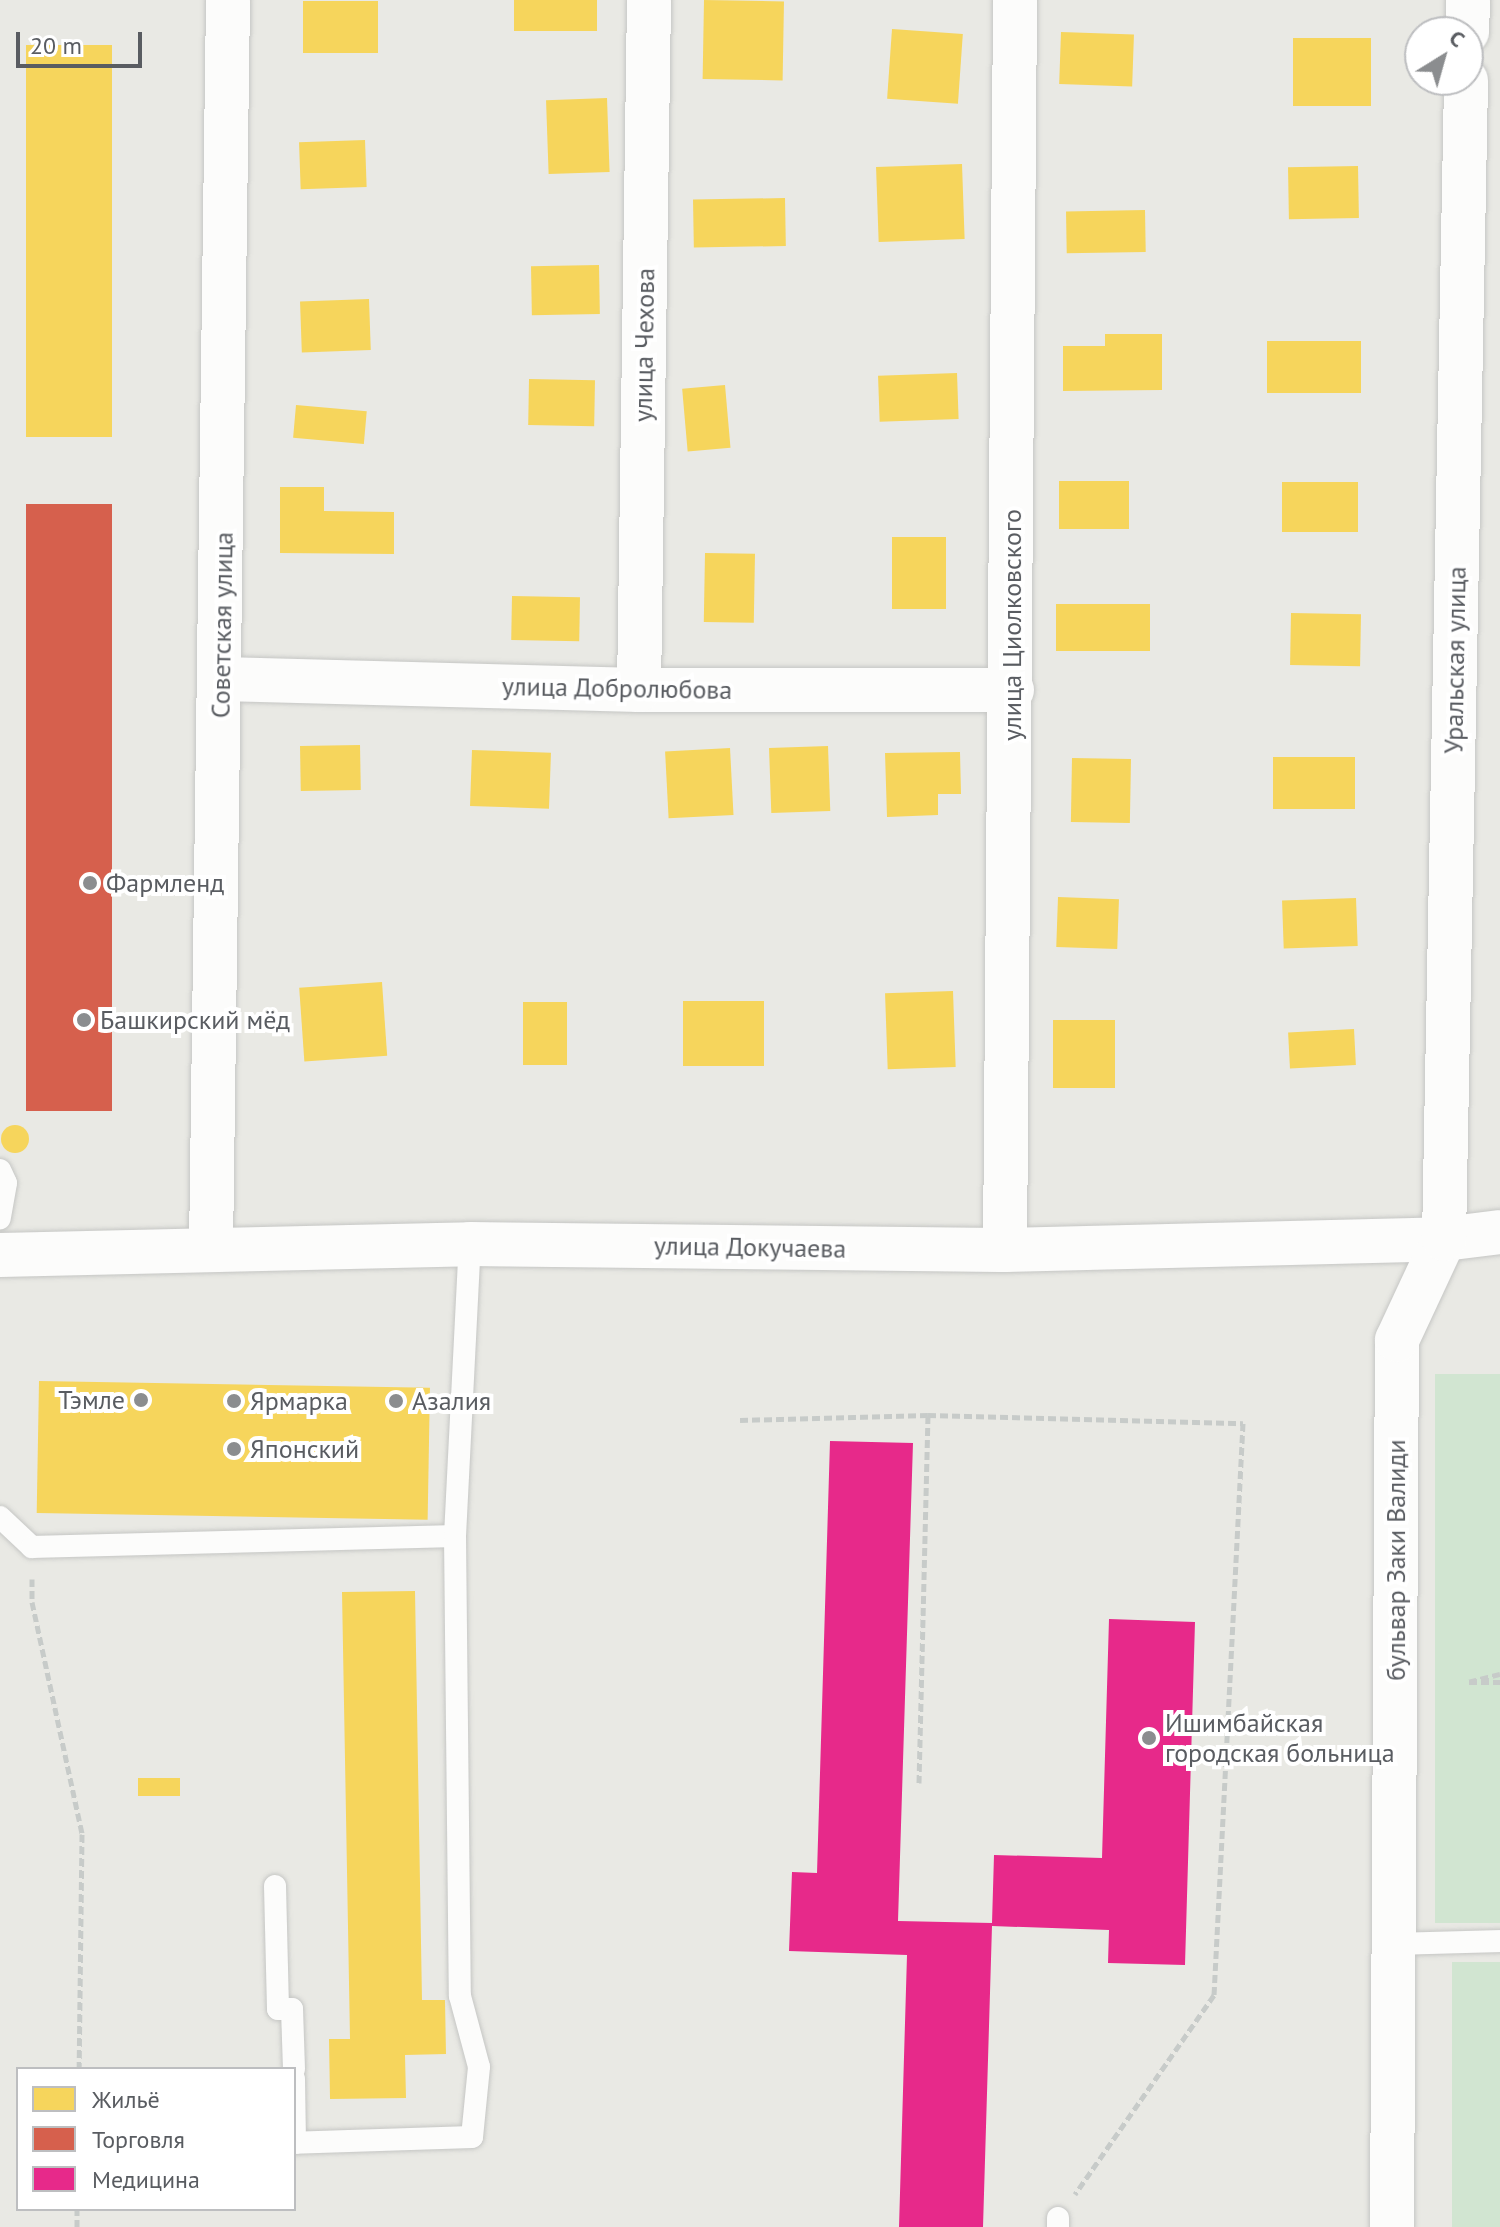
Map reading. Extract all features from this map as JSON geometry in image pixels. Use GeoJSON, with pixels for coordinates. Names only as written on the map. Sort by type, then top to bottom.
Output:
{"type":"FeatureCollection","features":[{"type":"Feature","properties":{"kind":"street","name":"Советская улица"},"geometry":{"type":"LineString","coordinates":[[211,1249],[222,679],[228,0]]}},
{"type":"Feature","properties":{"kind":"street","name":"улица Чехова"},"geometry":{"type":"LineString","coordinates":[[639,690],[649,0]]}},
{"type":"Feature","properties":{"kind":"street","name":"улица Циолковского"},"geometry":{"type":"LineString","coordinates":[[1005,1250],[1012,690],[1015,0]]}},
{"type":"Feature","properties":{"kind":"street","name":"Уральская улица"},"geometry":{"type":"LineString","coordinates":[[1444,1239],[1466,96]]}},
{"type":"Feature","properties":{"kind":"street","name":"улица Добролюбова"},"geometry":{"type":"LineString","coordinates":[[222,679],[639,690],[1012,690]]}},
{"type":"Feature","properties":{"kind":"street","name":"улица Докучаева"},"geometry":{"type":"LineString","coordinates":[[0,1255],[470,1244],[1005,1250],[1444,1239],[1500,1232]]}},
{"type":"Feature","properties":{"kind":"street","name":"бульвар Заки Валиди"},"geometry":{"type":"LineString","coordinates":[[1392,2227],[1397,1340],[1444,1239]]}},
{"type":"Feature","properties":{"kind":"lane"},"geometry":{"type":"LineString","coordinates":[[0,1170],[6,1183],[0,1218]]}},
{"type":"Feature","properties":{"kind":"lane"},"geometry":{"type":"LineString","coordinates":[[296,2143],[472,2137],[479,2067],[460,1996],[455,1536],[470,1244]]}},
{"type":"Feature","properties":{"kind":"lane"},"geometry":{"type":"LineString","coordinates":[[0,1517],[32,1547],[455,1536]]}},
{"type":"Feature","properties":{"kind":"lane"},"geometry":{"type":"LineString","coordinates":[[275,1886],[278,2009],[292,2009],[294,2067]]}},
{"type":"Feature","properties":{"kind":"lane"},"geometry":{"type":"LineString","coordinates":[[1395,1944],[1500,1941]]}},
{"type":"Feature","properties":{"kind":"path"},"geometry":{"type":"LineString","coordinates":[[740,1420],[928,1415],[1243,1423],[1214,1995],[1058,2223]]}},
{"type":"Feature","properties":{"kind":"path"},"geometry":{"type":"LineString","coordinates":[[919,1783],[928,1415]]}},
{"type":"Feature","properties":{"kind":"path"},"geometry":{"type":"LineString","coordinates":[[32,1547],[32,1602],[82,1834],[79,2067]]}},
{"type":"Feature","properties":{"kind":"path"},"geometry":{"type":"LineString","coordinates":[[1500,1674],[1469,1682],[1500,1682]]}},
{"type":"Feature","properties":{"kind":"green space"},"geometry":{"type":"Polygon","coordinates":[[[1435,1374],[1500,1374],[1500,1923],[1435,1923],[1435,1374]]]}},
{"type":"Feature","properties":{"kind":"green space"},"geometry":{"type":"Polygon","coordinates":[[[1452,1962],[1500,1962],[1500,2227],[1452,2227],[1452,1962]]]}},
{"type":"Feature","properties":{"kind":"building: Жильё"},"geometry":{"type":"Polygon","coordinates":[[[514,0],[597,0],[597,31],[514,31],[514,0]]]}},
{"type":"Feature","properties":{"kind":"building: Жильё"},"geometry":{"type":"Polygon","coordinates":[[[704,0],[784,1],[783,80],[703,79],[704,0]]]}},
{"type":"Feature","properties":{"kind":"building: Жильё"},"geometry":{"type":"Polygon","coordinates":[[[303,1],[378,1],[378,53],[303,53],[303,1]]]}},
{"type":"Feature","properties":{"kind":"building: Жильё"},"geometry":{"type":"Polygon","coordinates":[[[892,29],[963,34],[958,104],[887,99],[892,29]]]}},
{"type":"Feature","properties":{"kind":"building: Жильё"},"geometry":{"type":"Polygon","coordinates":[[[1061,32],[1134,35],[1132,87],[1059,84],[1061,32]]]}},
{"type":"Feature","properties":{"kind":"building: Жильё"},"geometry":{"type":"Polygon","coordinates":[[[1293,38],[1371,38],[1371,106],[1293,106],[1293,38]]]}},
{"type":"Feature","properties":{"kind":"building: Жильё"},"geometry":{"type":"Polygon","coordinates":[[[26,45],[112,45],[112,437],[26,437],[26,45]]]}},
{"type":"Feature","properties":{"kind":"building: Жильё"},"geometry":{"type":"Polygon","coordinates":[[[607,98],[610,172],[549,174],[546,100],[607,98]]]}},
{"type":"Feature","properties":{"kind":"building: Жильё"},"geometry":{"type":"Polygon","coordinates":[[[365,140],[367,187],[301,189],[299,142],[365,140]]]}},
{"type":"Feature","properties":{"kind":"building: Жильё"},"geometry":{"type":"Polygon","coordinates":[[[962,164],[965,239],[879,242],[876,167],[962,164]]]}},
{"type":"Feature","properties":{"kind":"building: Жильё"},"geometry":{"type":"Polygon","coordinates":[[[1358,166],[1359,218],[1289,219],[1288,167],[1358,166]]]}},
{"type":"Feature","properties":{"kind":"building: Жильё"},"geometry":{"type":"Polygon","coordinates":[[[785,198],[786,246],[694,248],[693,200],[785,198]]]}},
{"type":"Feature","properties":{"kind":"building: Жильё"},"geometry":{"type":"Polygon","coordinates":[[[1145,210],[1146,252],[1067,253],[1066,211],[1145,210]]]}},
{"type":"Feature","properties":{"kind":"building: Жильё"},"geometry":{"type":"Polygon","coordinates":[[[599,265],[600,314],[532,315],[531,266],[599,265]]]}},
{"type":"Feature","properties":{"kind":"building: Жильё"},"geometry":{"type":"Polygon","coordinates":[[[369,299],[371,350],[302,352],[300,301],[369,299]]]}},
{"type":"Feature","properties":{"kind":"building: Жильё"},"geometry":{"type":"Polygon","coordinates":[[[1105,334],[1162,334],[1162,390],[1063,391],[1063,346],[1105,346],[1105,334]]]}},
{"type":"Feature","properties":{"kind":"building: Жильё"},"geometry":{"type":"Polygon","coordinates":[[[1267,341],[1361,341],[1361,393],[1267,393],[1267,341]]]}},
{"type":"Feature","properties":{"kind":"building: Жильё"},"geometry":{"type":"Polygon","coordinates":[[[957,373],[959,419],[880,422],[878,376],[957,373]]]}},
{"type":"Feature","properties":{"kind":"building: Жильё"},"geometry":{"type":"Polygon","coordinates":[[[529,379],[595,380],[594,426],[528,425],[529,379]]]}},
{"type":"Feature","properties":{"kind":"building: Жильё"},"geometry":{"type":"Polygon","coordinates":[[[725,385],[730,448],[688,452],[682,389],[725,385]]]}},
{"type":"Feature","properties":{"kind":"building: Жильё"},"geometry":{"type":"Polygon","coordinates":[[[296,405],[367,411],[364,444],[293,438],[296,405]]]}},
{"type":"Feature","properties":{"kind":"building: Жильё"},"geometry":{"type":"Polygon","coordinates":[[[1059,481],[1129,481],[1129,529],[1059,529],[1059,481]]]}},
{"type":"Feature","properties":{"kind":"building: Жильё"},"geometry":{"type":"Polygon","coordinates":[[[1282,482],[1358,482],[1358,532],[1282,532],[1282,482]]]}},
{"type":"Feature","properties":{"kind":"building: Жильё"},"geometry":{"type":"Polygon","coordinates":[[[280,487],[324,487],[324,511],[394,512],[394,554],[280,553],[280,487]]]}},
{"type":"Feature","properties":{"kind":"building: Жильё"},"geometry":{"type":"Polygon","coordinates":[[[892,537],[946,537],[946,609],[892,609],[892,537]]]}},
{"type":"Feature","properties":{"kind":"building: Жильё"},"geometry":{"type":"Polygon","coordinates":[[[705,553],[755,554],[754,623],[704,622],[705,553]]]}},
{"type":"Feature","properties":{"kind":"building: Жильё"},"geometry":{"type":"Polygon","coordinates":[[[512,596],[580,597],[579,641],[511,640],[512,596]]]}},
{"type":"Feature","properties":{"kind":"building: Жильё"},"geometry":{"type":"Polygon","coordinates":[[[1056,604],[1150,604],[1150,651],[1056,651],[1056,604]]]}},
{"type":"Feature","properties":{"kind":"building: Жильё"},"geometry":{"type":"Polygon","coordinates":[[[1291,613],[1361,614],[1360,666],[1290,665],[1291,613]]]}},
{"type":"Feature","properties":{"kind":"building: Жильё"},"geometry":{"type":"Polygon","coordinates":[[[360,745],[361,790],[301,791],[300,746],[360,745]]]}},
{"type":"Feature","properties":{"kind":"building: Жильё"},"geometry":{"type":"Polygon","coordinates":[[[828,746],[830,811],[771,813],[769,748],[828,746]]]}},
{"type":"Feature","properties":{"kind":"building: Жильё"},"geometry":{"type":"Polygon","coordinates":[[[730,748],[734,815],[669,818],[665,751],[730,748]]]}},
{"type":"Feature","properties":{"kind":"building: Жильё"},"geometry":{"type":"Polygon","coordinates":[[[472,750],[551,753],[549,809],[470,806],[472,750]]]}},
{"type":"Feature","properties":{"kind":"building: Жильё"},"geometry":{"type":"Polygon","coordinates":[[[960,752],[961,794],[938,794],[938,815],[887,817],[885,753],[960,752]]]}},
{"type":"Feature","properties":{"kind":"building: Жильё"},"geometry":{"type":"Polygon","coordinates":[[[1273,757],[1355,757],[1355,809],[1273,809],[1273,757]]]}},
{"type":"Feature","properties":{"kind":"building: Жильё"},"geometry":{"type":"Polygon","coordinates":[[[1072,758],[1131,759],[1130,823],[1071,822],[1072,758]]]}},
{"type":"Feature","properties":{"kind":"building: Жильё"},"geometry":{"type":"Polygon","coordinates":[[[1058,897],[1119,899],[1117,949],[1056,947],[1058,897]]]}},
{"type":"Feature","properties":{"kind":"building: Жильё"},"geometry":{"type":"Polygon","coordinates":[[[1356,898],[1358,946],[1284,949],[1282,901],[1356,898]]]}},
{"type":"Feature","properties":{"kind":"building: Жильё"},"geometry":{"type":"Polygon","coordinates":[[[382,982],[387,1056],[304,1062],[299,988],[382,982]]]}},
{"type":"Feature","properties":{"kind":"building: Жильё"},"geometry":{"type":"Polygon","coordinates":[[[953,991],[956,1067],[888,1069],[885,993],[953,991]]]}},
{"type":"Feature","properties":{"kind":"building: Жильё"},"geometry":{"type":"Polygon","coordinates":[[[683,1001],[764,1001],[764,1066],[683,1066],[683,1001]]]}},
{"type":"Feature","properties":{"kind":"building: Жильё"},"geometry":{"type":"Polygon","coordinates":[[[523,1002],[567,1002],[567,1065],[523,1065],[523,1002]]]}},
{"type":"Feature","properties":{"kind":"building: Жильё"},"geometry":{"type":"Polygon","coordinates":[[[1053,1020],[1115,1020],[1115,1088],[1053,1088],[1053,1020]]]}},
{"type":"Feature","properties":{"kind":"building: Жильё"},"geometry":{"type":"Polygon","coordinates":[[[1354,1029],[1356,1065],[1290,1068],[1288,1032],[1354,1029]]]}},
{"type":"Feature","properties":{"kind":"building: Жильё"},"geometry":{"type":"Polygon","coordinates":[[[15,1125],[25,1129],[29,1139],[25,1149],[15,1153],[5,1149],[1,1139],[5,1129],[15,1125]]]}},
{"type":"Feature","properties":{"kind":"building: Жильё","name":"Японский"},"geometry":{"type":"Polygon","coordinates":[[[39,1381],[430,1388],[428,1520],[37,1513],[39,1381]]]}},
{"type":"Feature","properties":{"kind":"building: Жильё"},"geometry":{"type":"Polygon","coordinates":[[[415,1591],[422,2000],[445,2000],[446,2054],[405,2055],[406,2098],[330,2099],[329,2039],[350,2039],[342,1592],[415,1591]]]}},
{"type":"Feature","properties":{"kind":"building: Жильё"},"geometry":{"type":"Polygon","coordinates":[[[138,1778],[180,1778],[180,1796],[138,1796],[138,1778]]]}},
{"type":"Feature","properties":{"kind":"building: Торговля"},"geometry":{"type":"Polygon","coordinates":[[[26,504],[112,504],[112,1111],[26,1111],[26,504]]]}},
{"type":"Feature","properties":{"kind":"building: Медицина","name":"Ишимбайская городская больница"},"geometry":{"type":"Polygon","coordinates":[[[830,1441],[913,1443],[898,1921],[992,1923],[994,1855],[1102,1858],[1109,1619],[1195,1622],[1185,1965],[1108,1963],[1109,1930],[992,1926],[983,2227],[899,2227],[907,1955],[789,1951],[792,1872],[817,1873],[830,1441]]]}},
{"type":"Feature","properties":{"kind":"place","name":"Фармленд"},"geometry":{"type":"Point","coordinates":[90,883]}},
{"type":"Feature","properties":{"kind":"place","name":"Башкирский мёд"},"geometry":{"type":"Point","coordinates":[84,1020]}},
{"type":"Feature","properties":{"kind":"place","name":"Тэмле"},"geometry":{"type":"Point","coordinates":[141,1400]}},
{"type":"Feature","properties":{"kind":"place","name":"Ярмарка"},"geometry":{"type":"Point","coordinates":[234,1401]}},
{"type":"Feature","properties":{"kind":"place","name":"Азалия"},"geometry":{"type":"Point","coordinates":[396,1401]}},
{"type":"Feature","properties":{"kind":"place","name":"Японский"},"geometry":{"type":"Point","coordinates":[234,1449]}},
{"type":"Feature","properties":{"kind":"place","name":"Ишимбайская городская больница"},"geometry":{"type":"Point","coordinates":[1149,1738]}}]}
